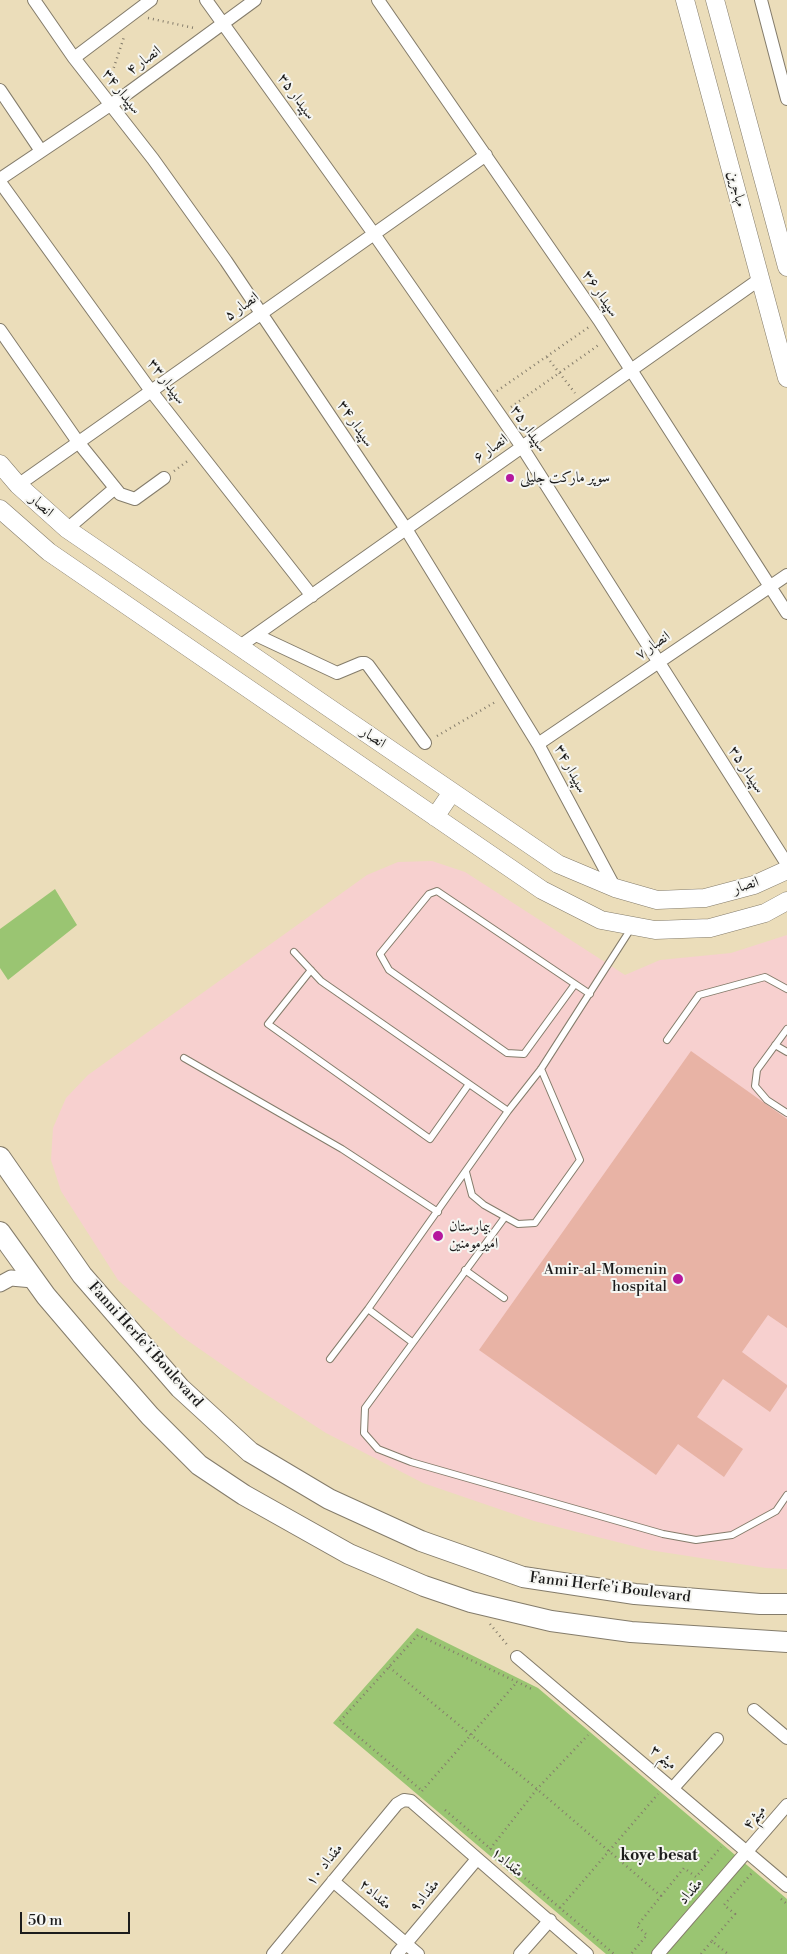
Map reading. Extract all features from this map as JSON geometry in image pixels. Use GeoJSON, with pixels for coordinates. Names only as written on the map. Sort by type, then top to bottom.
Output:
{"type":"FeatureCollection","features":[{"type":"Feature","properties":{"kind":"main road","name":"مهاجرین"},"geometry":{"type":"LineString","coordinates":[[685,0],[787,378]]}},
{"type":"Feature","properties":{"kind":"main road","name":"مهاجرین"},"geometry":{"type":"LineString","coordinates":[[715,0],[787,267]]}},
{"type":"Feature","properties":{"kind":"main road","name":"انصار"},"geometry":{"type":"LineString","coordinates":[[0,464],[18,485],[67,529],[558,864],[615,888],[657,900],[705,898],[754,885],[787,870]]}},
{"type":"Feature","properties":{"kind":"main road","name":"انصار"},"geometry":{"type":"LineString","coordinates":[[0,509],[49,552],[435,817],[542,890],[601,920],[655,930],[710,928],[765,913],[787,901]]}},
{"type":"Feature","properties":{"kind":"main road"},"geometry":{"type":"LineString","coordinates":[[216,666],[240,646]]}},
{"type":"Feature","properties":{"kind":"main road"},"geometry":{"type":"LineString","coordinates":[[435,817],[452,792]]}},
{"type":"Feature","properties":{"kind":"main road","name":"Fanni Herfe'i Boulevard"},"geometry":{"type":"LineString","coordinates":[[0,1157],[82,1275],[180,1388],[250,1452],[329,1499],[421,1541],[523,1577],[635,1594],[760,1604],[787,1604]]}},
{"type":"Feature","properties":{"kind":"main road"},"geometry":{"type":"LineString","coordinates":[[0,1232],[46,1296],[150,1416],[199,1465],[244,1495],[349,1554],[424,1586],[471,1602],[551,1621],[631,1632],[787,1642]]}},
{"type":"Feature","properties":{"kind":"street","name":"سپیدار ۳۴"},"geometry":{"type":"LineString","coordinates":[[34,0],[74,58],[193,214],[406,529],[538,744],[615,888]]}},
{"type":"Feature","properties":{"kind":"street"},"geometry":{"type":"LineString","coordinates":[[74,58],[151,0]]}},
{"type":"Feature","properties":{"kind":"street","name":"سپیدار ۳۵"},"geometry":{"type":"LineString","coordinates":[[206,0],[374,234],[522,447],[787,864]]}},
{"type":"Feature","properties":{"kind":"street","name":"انصار ۴"},"geometry":{"type":"LineString","coordinates":[[0,181],[107,100],[128,93],[255,0]]}},
{"type":"Feature","properties":{"kind":"street","name":"سپیدار ۳۶"},"geometry":{"type":"LineString","coordinates":[[378,0],[599,320],[787,613]]}},
{"type":"Feature","properties":{"kind":"street"},"geometry":{"type":"LineString","coordinates":[[761,0],[787,99]]}},
{"type":"Feature","properties":{"kind":"street"},"geometry":{"type":"LineString","coordinates":[[0,90],[41,151]]}},
{"type":"Feature","properties":{"kind":"street","name":"انصار ۵"},"geometry":{"type":"LineString","coordinates":[[18,485],[486,155]]}},
{"type":"Feature","properties":{"kind":"street","name":"سپیدار ۳۳"},"geometry":{"type":"LineString","coordinates":[[0,181],[151,391],[312,596]]}},
{"type":"Feature","properties":{"kind":"street","name":"انصار ۶"},"geometry":{"type":"LineString","coordinates":[[240,646],[760,279]]}},
{"type":"Feature","properties":{"kind":"street"},"geometry":{"type":"LineString","coordinates":[[0,330],[78,442],[114,489],[120,494],[135,499],[164,478]]}},
{"type":"Feature","properties":{"kind":"street"},"geometry":{"type":"LineString","coordinates":[[67,529],[114,489]]}},
{"type":"Feature","properties":{"kind":"street","name":"انصار ۷"},"geometry":{"type":"LineString","coordinates":[[538,744],[787,575]]}},
{"type":"Feature","properties":{"kind":"street"},"geometry":{"type":"LineString","coordinates":[[256,635],[337,673],[361,663],[368,664],[425,743]]}},
{"type":"Feature","properties":{"kind":"street"},"geometry":{"type":"LineString","coordinates":[[0,1284],[11,1278],[33,1280],[46,1296]]}},
{"type":"Feature","properties":{"kind":"street","name":"میثم ۳"},"geometry":{"type":"LineString","coordinates":[[517,1657],[787,1886]]}},
{"type":"Feature","properties":{"kind":"street"},"geometry":{"type":"LineString","coordinates":[[754,1710],[787,1738]]}},
{"type":"Feature","properties":{"kind":"street"},"geometry":{"type":"LineString","coordinates":[[673,1788],[717,1739]]}},
{"type":"Feature","properties":{"kind":"street","name":"مقداد۱"},"geometry":{"type":"LineString","coordinates":[[404,1800],[411,1801],[587,1954]]}},
{"type":"Feature","properties":{"kind":"street","name":"مقداد ۱۰"},"geometry":{"type":"LineString","coordinates":[[273,1954],[396,1804],[404,1800]]}},
{"type":"Feature","properties":{"kind":"street","name":"میثم۴"},"geometry":{"type":"LineString","coordinates":[[747,1852],[787,1804]]}},
{"type":"Feature","properties":{"kind":"street","name":"مقداد"},"geometry":{"type":"LineString","coordinates":[[658,1954],[747,1852]]}},
{"type":"Feature","properties":{"kind":"street","name":"مقداد۹"},"geometry":{"type":"LineString","coordinates":[[397,1954],[477,1859]]}},
{"type":"Feature","properties":{"kind":"street","name":"مقداد۲"},"geometry":{"type":"LineString","coordinates":[[333,1881],[418,1954]]}},
{"type":"Feature","properties":{"kind":"street"},"geometry":{"type":"LineString","coordinates":[[520,1954],[550,1920]]}},
{"type":"Feature","properties":{"kind":"lane"},"geometry":{"type":"LineString","coordinates":[[574,984],[524,1054],[507,1053],[389,970],[380,954],[429,894],[437,891],[590,994]]}},
{"type":"Feature","properties":{"kind":"lane"},"geometry":{"type":"LineString","coordinates":[[330,1359],[438,1212],[508,1111],[541,1069],[632,926]]}},
{"type":"Feature","properties":{"kind":"lane"},"geometry":{"type":"LineString","coordinates":[[294,952],[321,981],[508,1111]]}},
{"type":"Feature","properties":{"kind":"lane"},"geometry":{"type":"LineString","coordinates":[[311,970],[268,1024],[430,1139],[469,1084]]}},
{"type":"Feature","properties":{"kind":"lane"},"geometry":{"type":"LineString","coordinates":[[667,1040],[699,995],[765,977],[787,989]]}},
{"type":"Feature","properties":{"kind":"lane"},"geometry":{"type":"LineString","coordinates":[[787,1029],[757,1070],[755,1086],[767,1100],[787,1113]]}},
{"type":"Feature","properties":{"kind":"lane"},"geometry":{"type":"LineString","coordinates":[[775,1045],[787,1052]]}},
{"type":"Feature","properties":{"kind":"lane"},"geometry":{"type":"LineString","coordinates":[[184,1058],[342,1149],[438,1212]]}},
{"type":"Feature","properties":{"kind":"lane"},"geometry":{"type":"LineString","coordinates":[[466,1172],[472,1195],[484,1205],[518,1224],[535,1223],[580,1160],[541,1069]]}},
{"type":"Feature","properties":{"kind":"lane"},"geometry":{"type":"LineString","coordinates":[[505,1216],[365,1408],[364,1433],[378,1449],[429,1467],[663,1534],[696,1540],[732,1535],[776,1511],[787,1495]]}},
{"type":"Feature","properties":{"kind":"lane"},"geometry":{"type":"LineString","coordinates":[[465,1270],[504,1298]]}},
{"type":"Feature","properties":{"kind":"lane"},"geometry":{"type":"LineString","coordinates":[[368,1309],[412,1342]]}},
{"type":"Feature","properties":{"kind":"path"},"geometry":{"type":"LineString","coordinates":[[107,100],[132,15],[212,32]]}},
{"type":"Feature","properties":{"kind":"path"},"geometry":{"type":"LineString","coordinates":[[487,398],[599,320]]}},
{"type":"Feature","properties":{"kind":"path"},"geometry":{"type":"LineString","coordinates":[[499,415],[610,337]]}},
{"type":"Feature","properties":{"kind":"path"},"geometry":{"type":"LineString","coordinates":[[546,356],[583,404]]}},
{"type":"Feature","properties":{"kind":"path"},"geometry":{"type":"LineString","coordinates":[[164,478],[199,452]]}},
{"type":"Feature","properties":{"kind":"path"},"geometry":{"type":"LineString","coordinates":[[425,743],[507,695]]}},
{"type":"Feature","properties":{"kind":"path"},"geometry":{"type":"LineString","coordinates":[[488,1622],[517,1657]]}},
{"type":"Feature","properties":{"kind":"path"},"geometry":{"type":"LineString","coordinates":[[517,1682],[422,1791],[340,1721],[418,1635],[536,1691]]}},
{"type":"Feature","properties":{"kind":"path"},"geometry":{"type":"LineString","coordinates":[[389,1667],[471,1736],[537,1788],[608,1852],[661,1896]]}},
{"type":"Feature","properties":{"kind":"path"},"geometry":{"type":"LineString","coordinates":[[490,1849],[537,1788],[588,1736],[581,1729]]}},
{"type":"Feature","properties":{"kind":"path"},"geometry":{"type":"LineString","coordinates":[[560,1908],[658,1794],[664,1800]]}},
{"type":"Feature","properties":{"kind":"path"},"geometry":{"type":"LineString","coordinates":[[445,1810],[614,1954]]}},
{"type":"Feature","properties":{"kind":"path"},"geometry":{"type":"LineString","coordinates":[[631,1954],[648,1935],[637,1926],[684,1868],[696,1877],[729,1837]]}},
{"type":"Feature","properties":{"kind":"path"},"geometry":{"type":"LineString","coordinates":[[720,1848],[758,1880]]}},
{"type":"Feature","properties":{"kind":"path"},"geometry":{"type":"LineString","coordinates":[[701,1954],[735,1914],[724,1905],[760,1863]]}},
{"type":"Feature","properties":{"kind":"path"},"geometry":{"type":"LineString","coordinates":[[780,1898],[787,1904]]}},
{"type":"Feature","properties":{"kind":"path"},"geometry":{"type":"LineString","coordinates":[[712,1941],[728,1954]]}},
{"type":"Feature","properties":{"kind":"shaded area","name":"بیمارستان امیرمومنین"},"geometry":{"type":"Polygon","coordinates":[[[432,861],[465,872],[625,975],[660,960],[731,953],[787,935],[787,1569],[766,1568],[649,1550],[534,1521],[423,1483],[326,1433],[253,1386],[181,1336],[118,1280],[61,1191],[51,1160],[53,1128],[66,1098],[88,1075],[367,875],[398,862],[432,861]]]}},
{"type":"Feature","properties":{"kind":"green space"},"geometry":{"type":"Polygon","coordinates":[[[55,889],[77,925],[8,980],[0,968],[0,929],[55,889]]]}},
{"type":"Feature","properties":{"kind":"green space"},"geometry":{"type":"Polygon","coordinates":[[[417,1628],[538,1688],[787,1899],[787,1954],[606,1954],[333,1723],[417,1628]]]}},
{"type":"Feature","properties":{"kind":"building","name":"Amir-al-Momenin hospital"},"geometry":{"type":"Polygon","coordinates":[[[691,1051],[787,1119],[787,1328],[768,1315],[742,1352],[787,1385],[787,1387],[770,1412],[723,1379],[697,1417],[743,1449],[724,1477],[678,1444],[656,1475],[479,1350],[691,1051]]]}},
{"type":"Feature","properties":{"kind":"place","name":"سوپر مارکت جلیلی"},"geometry":{"type":"Point","coordinates":[510,478]}},
{"type":"Feature","properties":{"kind":"place","name":"بیمارستان امیرمومنین"},"geometry":{"type":"Point","coordinates":[438,1236]}},
{"type":"Feature","properties":{"kind":"place","name":"Amir-al-Momenin hospital"},"geometry":{"type":"Point","coordinates":[678,1279]}},
{"type":"Feature","properties":{"kind":"district","name":"koye besat"},"geometry":{"type":"Point","coordinates":[659,1856]}}]}
